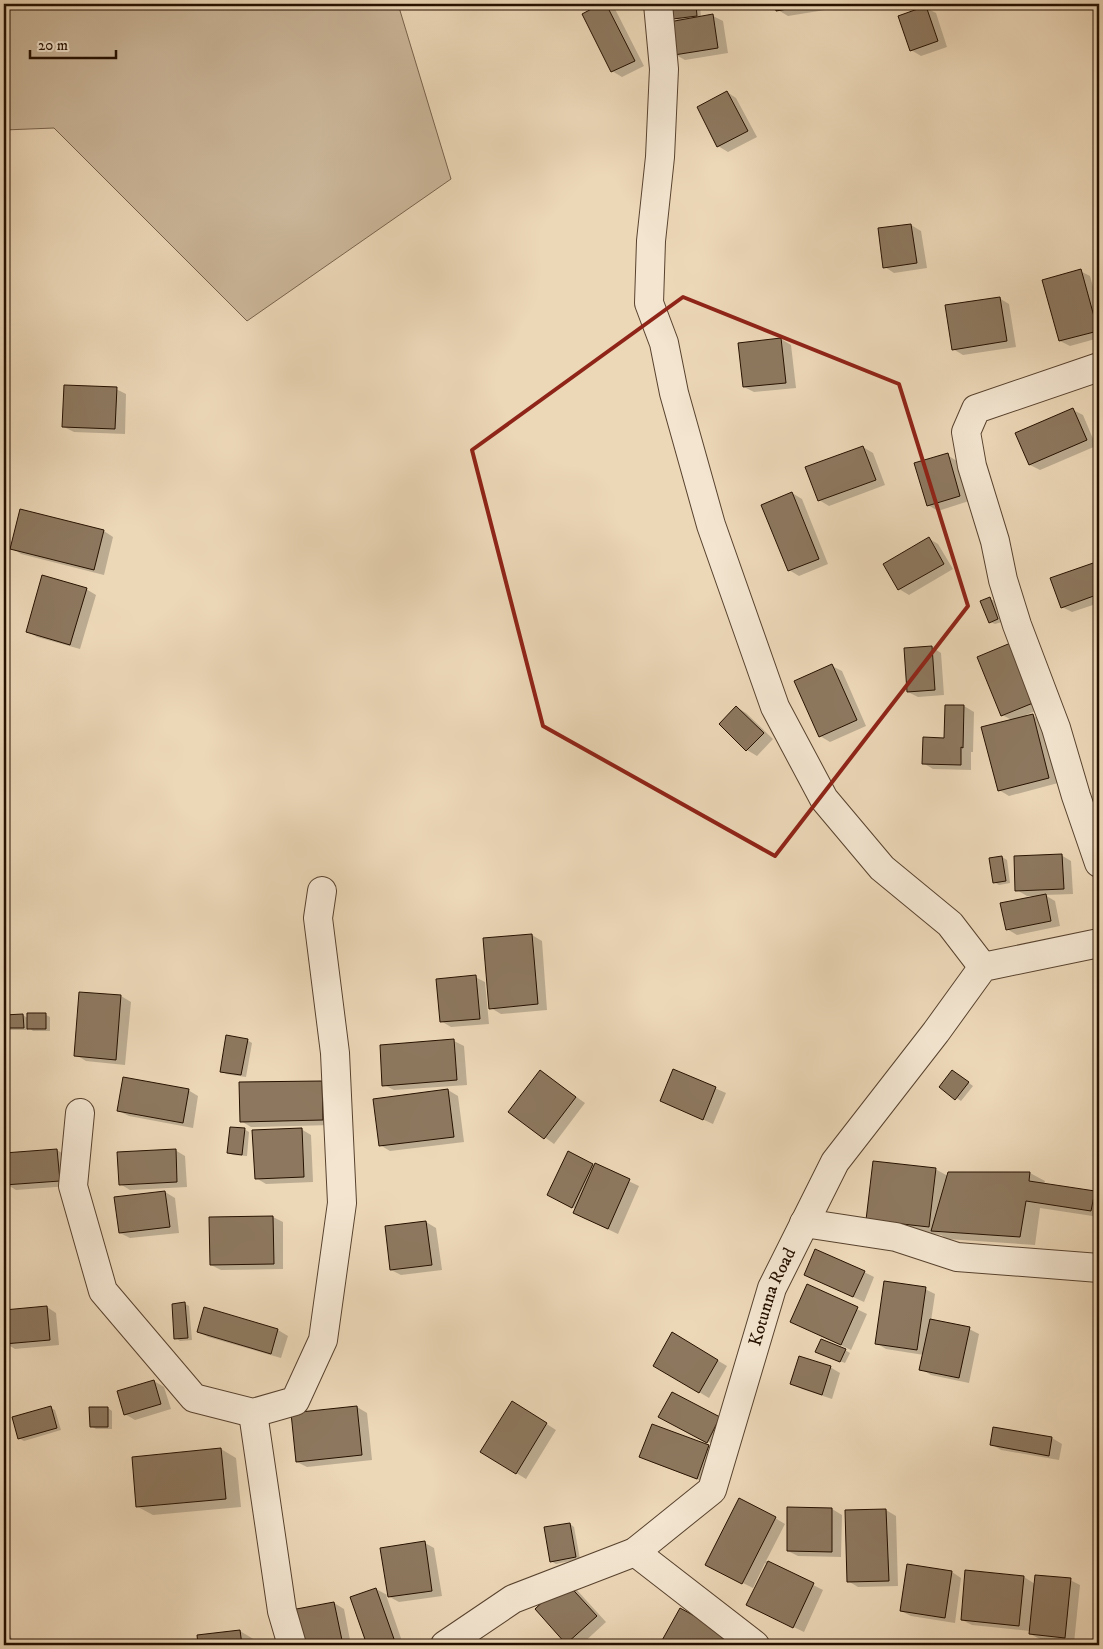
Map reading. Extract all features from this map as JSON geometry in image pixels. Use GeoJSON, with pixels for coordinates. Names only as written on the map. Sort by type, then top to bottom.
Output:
{"type":"FeatureCollection","features":[{"type":"Feature","properties":{"kind":"street"},"geometry":{"type":"LineString","coordinates":[[658,4],[664,69],[660,157],[650,242],[649,303],[664,343],[674,393],[711,525],[775,707],[824,799],[882,868],[950,924],[983,967],[1099,943]]}},
{"type":"Feature","properties":{"kind":"street"},"geometry":{"type":"LineString","coordinates":[[1099,367],[976,409],[966,432],[972,466],[995,541],[1017,625],[1056,728],[1076,796],[1099,863]]}},
{"type":"Feature","properties":{"kind":"street"},"geometry":{"type":"LineString","coordinates":[[80,1113],[73,1186],[103,1291],[194,1398],[253,1413],[294,1401],[323,1340],[342,1203],[335,1054],[318,918],[322,891]]}},
{"type":"Feature","properties":{"kind":"street","name":"Kotunna Road"},"geometry":{"type":"LineString","coordinates":[[445,1645],[513,1599],[635,1552],[712,1490],[772,1288],[834,1162],[936,1032],[983,967]]}},
{"type":"Feature","properties":{"kind":"street"},"geometry":{"type":"LineString","coordinates":[[804,1223],[896,1237],[957,1257],[1099,1268]]}},
{"type":"Feature","properties":{"kind":"street"},"geometry":{"type":"LineString","coordinates":[[253,1413],[282,1611],[292,1645]]}},
{"type":"Feature","properties":{"kind":"street"},"geometry":{"type":"LineString","coordinates":[[635,1552],[755,1645]]}},
{"type":"Feature","properties":{"kind":"highlighted area"},"geometry":{"type":"Polygon","coordinates":[[[683,297],[899,384],[968,606],[775,856],[543,726],[472,450],[683,297]]]}},
{"type":"Feature","properties":{"kind":"shaded area"},"geometry":{"type":"Polygon","coordinates":[[[4,4],[398,4],[451,179],[247,321],[54,128],[4,130],[4,4]]]}},
{"type":"Feature","properties":{"kind":"building"},"geometry":{"type":"Polygon","coordinates":[[[601,4],[606,4],[635,61],[611,72],[582,14],[601,4]]]}},
{"type":"Feature","properties":{"kind":"building"},"geometry":{"type":"Polygon","coordinates":[[[671,4],[696,4],[697,16],[673,19],[671,4]]]}},
{"type":"Feature","properties":{"kind":"building"},"geometry":{"type":"Polygon","coordinates":[[[775,4],[816,4],[776,11],[775,4]]]}},
{"type":"Feature","properties":{"kind":"building"},"geometry":{"type":"Polygon","coordinates":[[[926,6],[938,41],[910,51],[898,16],[926,6]]]}},
{"type":"Feature","properties":{"kind":"building"},"geometry":{"type":"Polygon","coordinates":[[[713,14],[718,48],[674,55],[669,22],[713,14]]]}},
{"type":"Feature","properties":{"kind":"building"},"geometry":{"type":"Polygon","coordinates":[[[727,91],[748,131],[717,147],[697,107],[727,91]]]}},
{"type":"Feature","properties":{"kind":"building"},"geometry":{"type":"Polygon","coordinates":[[[911,224],[917,263],[883,268],[878,228],[911,224]]]}},
{"type":"Feature","properties":{"kind":"building"},"geometry":{"type":"Polygon","coordinates":[[[1081,269],[1098,331],[1059,341],[1042,280],[1081,269]]]}},
{"type":"Feature","properties":{"kind":"building"},"geometry":{"type":"Polygon","coordinates":[[[1000,297],[1007,341],[952,350],[945,305],[1000,297]]]}},
{"type":"Feature","properties":{"kind":"building"},"geometry":{"type":"Polygon","coordinates":[[[781,338],[786,383],[743,387],[738,343],[781,338]]]}},
{"type":"Feature","properties":{"kind":"building"},"geometry":{"type":"Polygon","coordinates":[[[64,385],[117,387],[115,429],[62,427],[64,385]]]}},
{"type":"Feature","properties":{"kind":"building"},"geometry":{"type":"Polygon","coordinates":[[[1073,408],[1087,440],[1029,465],[1015,433],[1073,408]]]}},
{"type":"Feature","properties":{"kind":"building"},"geometry":{"type":"Polygon","coordinates":[[[863,446],[876,480],[818,501],[805,467],[863,446]]]}},
{"type":"Feature","properties":{"kind":"building"},"geometry":{"type":"Polygon","coordinates":[[[948,453],[960,496],[927,506],[914,463],[948,453]]]}},
{"type":"Feature","properties":{"kind":"building"},"geometry":{"type":"Polygon","coordinates":[[[792,492],[819,559],[788,571],[761,505],[792,492]]]}},
{"type":"Feature","properties":{"kind":"building"},"geometry":{"type":"Polygon","coordinates":[[[20,509],[104,530],[94,570],[10,549],[20,509]]]}},
{"type":"Feature","properties":{"kind":"building"},"geometry":{"type":"Polygon","coordinates":[[[929,537],[944,564],[898,590],[883,564],[929,537]]]}},
{"type":"Feature","properties":{"kind":"building"},"geometry":{"type":"Polygon","coordinates":[[[1099,561],[1099,594],[1061,608],[1050,578],[1099,561]]]}},
{"type":"Feature","properties":{"kind":"building"},"geometry":{"type":"Polygon","coordinates":[[[42,575],[87,588],[70,645],[26,632],[42,575]]]}},
{"type":"Feature","properties":{"kind":"building"},"geometry":{"type":"Polygon","coordinates":[[[990,597],[998,619],[989,623],[980,601],[990,597]]]}},
{"type":"Feature","properties":{"kind":"building"},"geometry":{"type":"Polygon","coordinates":[[[1013,642],[1038,701],[1001,716],[977,657],[1013,642]]]}},
{"type":"Feature","properties":{"kind":"building"},"geometry":{"type":"Polygon","coordinates":[[[932,646],[935,690],[907,692],[904,648],[932,646]]]}},
{"type":"Feature","properties":{"kind":"building"},"geometry":{"type":"Polygon","coordinates":[[[832,664],[857,720],[819,737],[794,681],[832,664]]]}},
{"type":"Feature","properties":{"kind":"building"},"geometry":{"type":"Polygon","coordinates":[[[945,705],[964,705],[961,765],[922,764],[923,737],[944,738],[945,705]]]}},
{"type":"Feature","properties":{"kind":"building"},"geometry":{"type":"Polygon","coordinates":[[[736,706],[764,733],[746,751],[719,724],[736,706]]]}},
{"type":"Feature","properties":{"kind":"building"},"geometry":{"type":"Polygon","coordinates":[[[1033,714],[1049,778],[998,791],[981,727],[1033,714]]]}},
{"type":"Feature","properties":{"kind":"building"},"geometry":{"type":"Polygon","coordinates":[[[1062,854],[1064,889],[1015,891],[1014,856],[1062,854]]]}},
{"type":"Feature","properties":{"kind":"building"},"geometry":{"type":"Polygon","coordinates":[[[1002,856],[1006,881],[993,883],[989,858],[1002,856]]]}},
{"type":"Feature","properties":{"kind":"building"},"geometry":{"type":"Polygon","coordinates":[[[1046,894],[1051,921],[1006,930],[1000,903],[1046,894]]]}},
{"type":"Feature","properties":{"kind":"building"},"geometry":{"type":"Polygon","coordinates":[[[532,934],[538,1004],[489,1009],[483,938],[532,934]]]}},
{"type":"Feature","properties":{"kind":"building"},"geometry":{"type":"Polygon","coordinates":[[[476,975],[480,1019],[440,1022],[436,979],[476,975]]]}},
{"type":"Feature","properties":{"kind":"building"},"geometry":{"type":"Polygon","coordinates":[[[79,992],[121,995],[116,1060],[74,1056],[79,992]]]}},
{"type":"Feature","properties":{"kind":"building"},"geometry":{"type":"Polygon","coordinates":[[[27,1013],[46,1013],[46,1029],[27,1029],[27,1013]]]}},
{"type":"Feature","properties":{"kind":"building"},"geometry":{"type":"Polygon","coordinates":[[[23,1014],[24,1028],[4,1028],[4,1015],[23,1014]]]}},
{"type":"Feature","properties":{"kind":"building"},"geometry":{"type":"Polygon","coordinates":[[[226,1035],[248,1039],[241,1075],[220,1072],[226,1035]]]}},
{"type":"Feature","properties":{"kind":"building"},"geometry":{"type":"Polygon","coordinates":[[[454,1039],[457,1080],[382,1086],[380,1045],[454,1039]]]}},
{"type":"Feature","properties":{"kind":"building"},"geometry":{"type":"Polygon","coordinates":[[[673,1069],[716,1087],[703,1120],[660,1101],[673,1069]]]}},
{"type":"Feature","properties":{"kind":"building"},"geometry":{"type":"Polygon","coordinates":[[[540,1070],[576,1097],[544,1139],[508,1112],[540,1070]]]}},
{"type":"Feature","properties":{"kind":"building"},"geometry":{"type":"Polygon","coordinates":[[[952,1070],[969,1082],[955,1100],[939,1087],[952,1070]]]}},
{"type":"Feature","properties":{"kind":"building"},"geometry":{"type":"Polygon","coordinates":[[[123,1077],[189,1089],[183,1123],[117,1111],[123,1077]]]}},
{"type":"Feature","properties":{"kind":"building"},"geometry":{"type":"Polygon","coordinates":[[[322,1081],[323,1120],[240,1122],[239,1082],[322,1081]]]}},
{"type":"Feature","properties":{"kind":"building"},"geometry":{"type":"Polygon","coordinates":[[[448,1089],[454,1137],[379,1146],[373,1099],[448,1089]]]}},
{"type":"Feature","properties":{"kind":"building"},"geometry":{"type":"Polygon","coordinates":[[[230,1127],[245,1128],[242,1155],[227,1153],[230,1127]]]}},
{"type":"Feature","properties":{"kind":"building"},"geometry":{"type":"Polygon","coordinates":[[[302,1128],[304,1177],[255,1179],[252,1130],[302,1128]]]}},
{"type":"Feature","properties":{"kind":"building"},"geometry":{"type":"Polygon","coordinates":[[[57,1149],[60,1181],[4,1185],[4,1153],[57,1149]]]}},
{"type":"Feature","properties":{"kind":"building"},"geometry":{"type":"Polygon","coordinates":[[[176,1149],[177,1182],[119,1185],[117,1152],[176,1149]]]}},
{"type":"Feature","properties":{"kind":"building"},"geometry":{"type":"Polygon","coordinates":[[[568,1151],[593,1164],[572,1208],[547,1195],[568,1151]]]}},
{"type":"Feature","properties":{"kind":"building"},"geometry":{"type":"Polygon","coordinates":[[[873,1161],[936,1168],[929,1227],[866,1220],[873,1161]]]}},
{"type":"Feature","properties":{"kind":"building"},"geometry":{"type":"Polygon","coordinates":[[[595,1163],[630,1179],[608,1229],[573,1213],[595,1163]]]}},
{"type":"Feature","properties":{"kind":"building"},"geometry":{"type":"Polygon","coordinates":[[[948,1172],[1030,1172],[1029,1181],[1095,1191],[1091,1211],[1026,1201],[1020,1237],[931,1231],[948,1172]]]}},
{"type":"Feature","properties":{"kind":"building"},"geometry":{"type":"Polygon","coordinates":[[[165,1191],[170,1227],[119,1233],[114,1197],[165,1191]]]}},
{"type":"Feature","properties":{"kind":"building"},"geometry":{"type":"Polygon","coordinates":[[[273,1216],[274,1264],[210,1265],[209,1217],[273,1216]]]}},
{"type":"Feature","properties":{"kind":"building"},"geometry":{"type":"Polygon","coordinates":[[[426,1221],[432,1265],[390,1270],[385,1226],[426,1221]]]}},
{"type":"Feature","properties":{"kind":"building"},"geometry":{"type":"Polygon","coordinates":[[[815,1249],[865,1271],[853,1297],[804,1275],[815,1249]]]}},
{"type":"Feature","properties":{"kind":"building"},"geometry":{"type":"Polygon","coordinates":[[[884,1281],[926,1287],[917,1350],[875,1344],[884,1281]]]}},
{"type":"Feature","properties":{"kind":"building"},"geometry":{"type":"Polygon","coordinates":[[[807,1284],[858,1307],[841,1345],[790,1322],[807,1284]]]}},
{"type":"Feature","properties":{"kind":"building"},"geometry":{"type":"Polygon","coordinates":[[[185,1302],[188,1338],[174,1339],[172,1304],[185,1302]]]}},
{"type":"Feature","properties":{"kind":"building"},"geometry":{"type":"Polygon","coordinates":[[[47,1306],[50,1340],[4,1344],[4,1310],[47,1306]]]}},
{"type":"Feature","properties":{"kind":"building"},"geometry":{"type":"Polygon","coordinates":[[[204,1307],[278,1329],[271,1354],[197,1332],[204,1307]]]}},
{"type":"Feature","properties":{"kind":"building"},"geometry":{"type":"Polygon","coordinates":[[[930,1319],[970,1327],[959,1378],[919,1370],[930,1319]]]}},
{"type":"Feature","properties":{"kind":"building"},"geometry":{"type":"Polygon","coordinates":[[[672,1332],[718,1360],[699,1393],[653,1366],[672,1332]]]}},
{"type":"Feature","properties":{"kind":"building"},"geometry":{"type":"Polygon","coordinates":[[[821,1339],[846,1349],[840,1362],[815,1352],[821,1339]]]}},
{"type":"Feature","properties":{"kind":"building"},"geometry":{"type":"Polygon","coordinates":[[[799,1356],[831,1366],[822,1395],[790,1384],[799,1356]]]}},
{"type":"Feature","properties":{"kind":"building"},"geometry":{"type":"Polygon","coordinates":[[[154,1380],[161,1404],[124,1415],[117,1391],[154,1380]]]}},
{"type":"Feature","properties":{"kind":"building"},"geometry":{"type":"Polygon","coordinates":[[[672,1392],[720,1417],[707,1443],[658,1417],[672,1392]]]}},
{"type":"Feature","properties":{"kind":"building"},"geometry":{"type":"Polygon","coordinates":[[[512,1401],[547,1423],[516,1474],[480,1452],[512,1401]]]}},
{"type":"Feature","properties":{"kind":"building"},"geometry":{"type":"Polygon","coordinates":[[[51,1406],[57,1428],[18,1439],[12,1417],[51,1406]]]}},
{"type":"Feature","properties":{"kind":"building"},"geometry":{"type":"Polygon","coordinates":[[[357,1406],[362,1455],[296,1462],[291,1413],[357,1406]]]}},
{"type":"Feature","properties":{"kind":"building"},"geometry":{"type":"Polygon","coordinates":[[[89,1407],[108,1407],[108,1427],[90,1427],[89,1407]]]}},
{"type":"Feature","properties":{"kind":"building"},"geometry":{"type":"Polygon","coordinates":[[[652,1424],[709,1445],[697,1479],[639,1457],[652,1424]]]}},
{"type":"Feature","properties":{"kind":"building"},"geometry":{"type":"Polygon","coordinates":[[[993,1427],[1052,1437],[1049,1456],[990,1445],[993,1427]]]}},
{"type":"Feature","properties":{"kind":"building"},"geometry":{"type":"Polygon","coordinates":[[[221,1448],[226,1499],[136,1507],[132,1457],[221,1448]]]}},
{"type":"Feature","properties":{"kind":"building"},"geometry":{"type":"Polygon","coordinates":[[[739,1498],[776,1517],[742,1584],[705,1565],[739,1498]]]}},
{"type":"Feature","properties":{"kind":"building"},"geometry":{"type":"Polygon","coordinates":[[[787,1507],[832,1508],[832,1552],[787,1551],[787,1507]]]}},
{"type":"Feature","properties":{"kind":"building"},"geometry":{"type":"Polygon","coordinates":[[[886,1509],[889,1581],[847,1582],[845,1510],[886,1509]]]}},
{"type":"Feature","properties":{"kind":"building"},"geometry":{"type":"Polygon","coordinates":[[[570,1523],[576,1557],[550,1562],[544,1527],[570,1523]]]}},
{"type":"Feature","properties":{"kind":"building"},"geometry":{"type":"Polygon","coordinates":[[[425,1541],[432,1591],[388,1597],[380,1548],[425,1541]]]}},
{"type":"Feature","properties":{"kind":"building"},"geometry":{"type":"Polygon","coordinates":[[[768,1561],[814,1583],[793,1628],[746,1605],[768,1561]]]}},
{"type":"Feature","properties":{"kind":"building"},"geometry":{"type":"Polygon","coordinates":[[[907,1564],[952,1571],[945,1618],[900,1611],[907,1564]]]}},
{"type":"Feature","properties":{"kind":"building"},"geometry":{"type":"Polygon","coordinates":[[[965,1570],[1024,1576],[1019,1626],[961,1620],[965,1570]]]}},
{"type":"Feature","properties":{"kind":"building"},"geometry":{"type":"Polygon","coordinates":[[[1035,1575],[1071,1578],[1065,1638],[1029,1634],[1035,1575]]]}},
{"type":"Feature","properties":{"kind":"building"},"geometry":{"type":"Polygon","coordinates":[[[565,1581],[597,1616],[566,1644],[535,1609],[565,1581]]]}},
{"type":"Feature","properties":{"kind":"building"},"geometry":{"type":"Polygon","coordinates":[[[376,1588],[394,1639],[375,1645],[367,1645],[350,1597],[376,1588]]]}},
{"type":"Feature","properties":{"kind":"building"},"geometry":{"type":"Polygon","coordinates":[[[334,1602],[343,1645],[298,1645],[291,1610],[334,1602]]]}},
{"type":"Feature","properties":{"kind":"building"},"geometry":{"type":"Polygon","coordinates":[[[680,1608],[733,1637],[729,1645],[660,1644],[680,1608]]]}},
{"type":"Feature","properties":{"kind":"building"},"geometry":{"type":"Polygon","coordinates":[[[240,1630],[242,1645],[198,1645],[197,1635],[240,1630]]]}}]}
